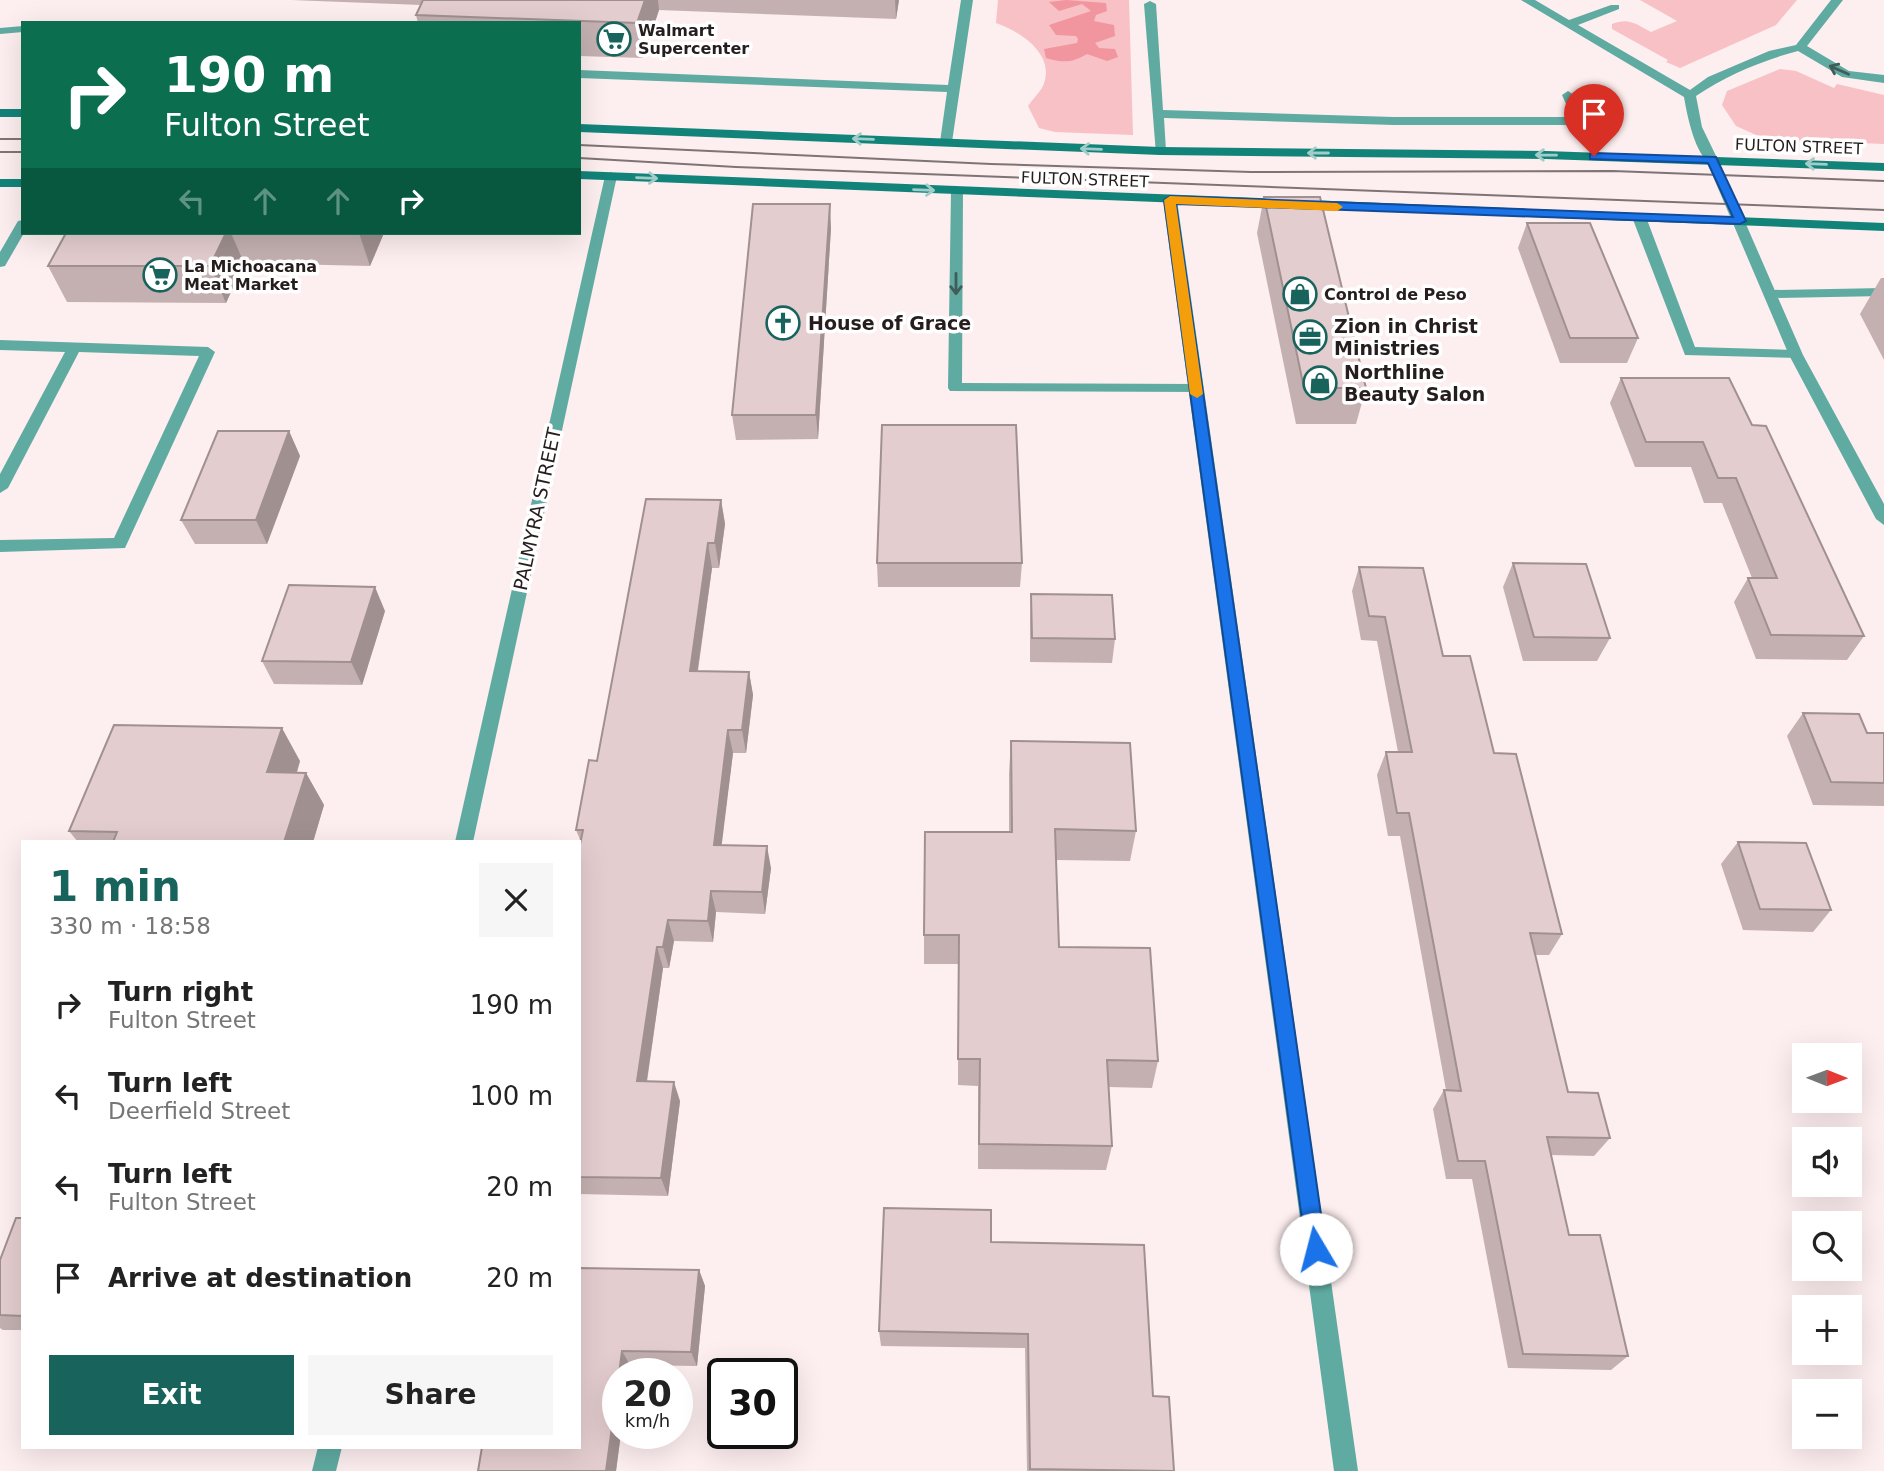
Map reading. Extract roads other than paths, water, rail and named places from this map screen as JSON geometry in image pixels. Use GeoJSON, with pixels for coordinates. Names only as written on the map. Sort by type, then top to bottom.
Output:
{"type":"FeatureCollection","features":[{"type":"Feature","properties":{"kind":"main road"},"geometry":{"type":"LineString","coordinates":[[0,113],[21,113]]}},
{"type":"Feature","properties":{"kind":"main road","name":"FULTON STREET"},"geometry":{"type":"LineString","coordinates":[[581,128],[1160,151],[1546,155],[1884,167]]}},
{"type":"Feature","properties":{"kind":"main road","name":"FULTON STREET"},"geometry":{"type":"LineString","coordinates":[[581,175],[1884,227]]}},
{"type":"Feature","properties":{"kind":"main road"},"geometry":{"type":"LineString","coordinates":[[0,183],[21,183]]}},
{"type":"Feature","properties":{"kind":"street"},"geometry":{"type":"LineString","coordinates":[[946,142],[968,0]]}},
{"type":"Feature","properties":{"kind":"street"},"geometry":{"type":"LineString","coordinates":[[1527,0],[1690,95],[1696,127],[1740,221],[1796,355],[1884,519]]}},
{"type":"Feature","properties":{"kind":"street"},"geometry":{"type":"LineString","coordinates":[[1569,24],[1615,6],[1604,0]]}},
{"type":"Feature","properties":{"kind":"street"},"geometry":{"type":"LineString","coordinates":[[1690,95],[1713,80],[1773,54],[1800,47],[1837,0]]}},
{"type":"Feature","properties":{"kind":"street"},"geometry":{"type":"LineString","coordinates":[[1153,1],[1160,151]]}},
{"type":"Feature","properties":{"kind":"street"},"geometry":{"type":"LineString","coordinates":[[0,32],[21,29]]}},
{"type":"Feature","properties":{"kind":"street"},"geometry":{"type":"LineString","coordinates":[[1800,47],[1846,74],[1884,79]]}},
{"type":"Feature","properties":{"kind":"street"},"geometry":{"type":"LineString","coordinates":[[581,74],[954,89]]}},
{"type":"Feature","properties":{"kind":"street"},"geometry":{"type":"LineString","coordinates":[[1157,114],[1394,121],[1580,121],[1568,95]]}},
{"type":"Feature","properties":{"kind":"street","name":"PALMYRA STREET"},"geometry":{"type":"LineString","coordinates":[[464,840],[611,176]]}},
{"type":"Feature","properties":{"kind":"street"},"geometry":{"type":"LineString","coordinates":[[957,191],[955,388],[1196,390]]}},
{"type":"Feature","properties":{"kind":"street"},"geometry":{"type":"LineString","coordinates":[[1170,200],[1346,1471]]}},
{"type":"Feature","properties":{"kind":"street"},"geometry":{"type":"LineString","coordinates":[[1639,217],[1690,352],[1796,355]]}},
{"type":"Feature","properties":{"kind":"street"},"geometry":{"type":"LineString","coordinates":[[0,263],[21,227]]}},
{"type":"Feature","properties":{"kind":"street"},"geometry":{"type":"LineString","coordinates":[[1771,294],[1884,292]]}},
{"type":"Feature","properties":{"kind":"street"},"geometry":{"type":"LineString","coordinates":[[0,345],[208,352],[119,544],[0,545]]}},
{"type":"Feature","properties":{"kind":"street"},"geometry":{"type":"LineString","coordinates":[[0,488],[6,466],[75,346]]}},
{"type":"Feature","properties":{"kind":"street"},"geometry":{"type":"LineString","coordinates":[[324,1471],[330,1449]]}},
{"type":"Feature","properties":{"kind":"tram line"},"geometry":{"type":"LineString","coordinates":[[0,139],[21,139]]}},
{"type":"Feature","properties":{"kind":"tram line"},"geometry":{"type":"LineString","coordinates":[[581,145],[991,164],[1251,172],[1613,171],[1884,181]]}},
{"type":"Feature","properties":{"kind":"tram line"},"geometry":{"type":"LineString","coordinates":[[0,152],[21,152]]}},
{"type":"Feature","properties":{"kind":"tram line"},"geometry":{"type":"LineString","coordinates":[[581,158],[736,167],[1884,210]]}},
{"type":"Feature","properties":{"kind":"place","name":"Walmart Supercenter"},"geometry":{"type":"Point","coordinates":[614,39]}},
{"type":"Feature","properties":{"kind":"place","name":"La Michoacana Meat Market"},"geometry":{"type":"Point","coordinates":[160,275]}},
{"type":"Feature","properties":{"kind":"place","name":"Control de Peso"},"geometry":{"type":"Point","coordinates":[1300,294]}},
{"type":"Feature","properties":{"kind":"place","name":"House of Grace"},"geometry":{"type":"Point","coordinates":[783,323]}},
{"type":"Feature","properties":{"kind":"place","name":"Zion in Christ Ministries"},"geometry":{"type":"Point","coordinates":[1310,337]}},
{"type":"Feature","properties":{"kind":"place","name":"Northline Beauty Salon"},"geometry":{"type":"Point","coordinates":[1320,383]}}]}
